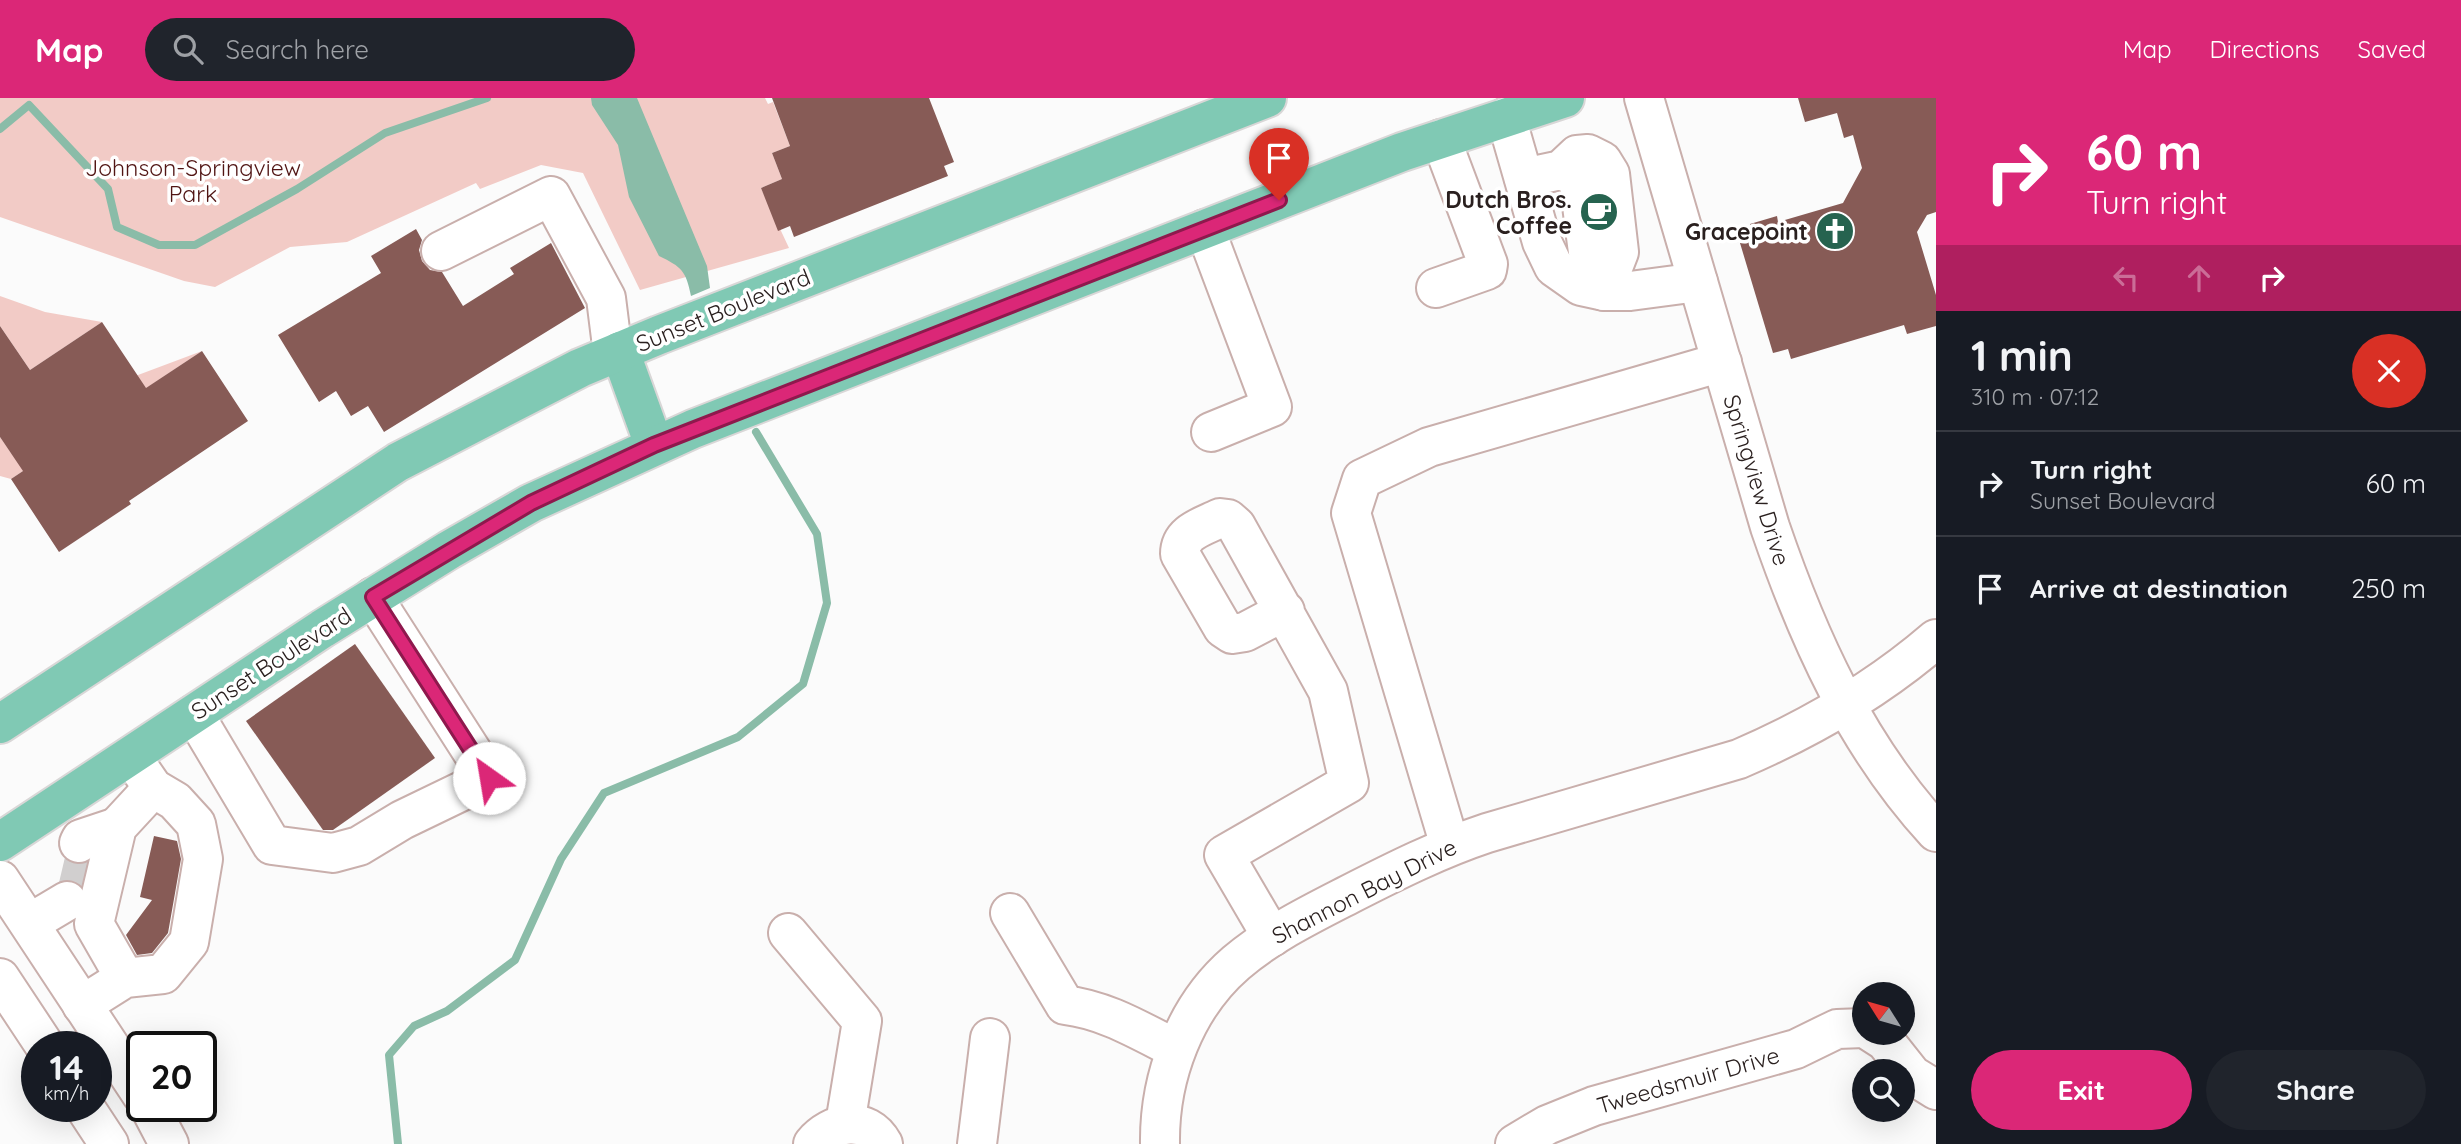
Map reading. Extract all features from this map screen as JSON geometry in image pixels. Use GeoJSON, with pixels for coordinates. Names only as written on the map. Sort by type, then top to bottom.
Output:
{"type":"FeatureCollection","features":[{"type":"Feature","properties":{"kind":"main road","name":"Sunset Boulevard"},"geometry":{"type":"LineString","coordinates":[[0,724],[398,463],[479,419],[617,353],[1267,98]]}},
{"type":"Feature","properties":{"kind":"main road","name":"Sunset Boulevard"},"geometry":{"type":"LineString","coordinates":[[0,842],[373,597],[531,503],[654,445],[1205,229],[1402,152],[1565,98]]}},
{"type":"Feature","properties":{"kind":"main road"},"geometry":{"type":"LineString","coordinates":[[617,353],[654,445]]}},
{"type":"Feature","properties":{"kind":"street","name":"Springview Drive"},"geometry":{"type":"LineString","coordinates":[[1644,98],[1770,527],[1794,597],[1844,703],[1894,781],[1936,832]]}},
{"type":"Feature","properties":{"kind":"street"},"geometry":{"type":"LineString","coordinates":[[1506,117],[1542,242],[1554,267],[1581,286],[1604,291],[1630,291],[1698,282]]}},
{"type":"Feature","properties":{"kind":"street"},"geometry":{"type":"LineString","coordinates":[[1436,288],[1487,271],[1488,264],[1441,139]]}},
{"type":"Feature","properties":{"kind":"street"},"geometry":{"type":"LineString","coordinates":[[1524,178],[1560,170],[1572,175],[1578,182],[1589,260],[1604,291]]}},
{"type":"Feature","properties":{"kind":"street"},"geometry":{"type":"LineString","coordinates":[[441,251],[551,196],[606,298],[617,353]]}},
{"type":"Feature","properties":{"kind":"street"},"geometry":{"type":"LineString","coordinates":[[1205,229],[1272,407],[1211,432]]}},
{"type":"Feature","properties":{"kind":"street"},"geometry":{"type":"LineString","coordinates":[[1450,846],[1352,513],[1362,479],[1429,446],[1721,362]]}},
{"type":"Feature","properties":{"kind":"street"},"geometry":{"type":"LineString","coordinates":[[194,714],[272,845],[333,853],[359,846],[402,820],[489,778],[373,597]]}},
{"type":"Feature","properties":{"kind":"street"},"geometry":{"type":"LineString","coordinates":[[1272,937],[1224,855],[1349,783],[1328,691],[1284,611]]}},
{"type":"Feature","properties":{"kind":"street","name":"Shannon Bay Drive"},"geometry":{"type":"LineString","coordinates":[[1160,1144],[1166,1082],[1179,1041],[1207,995],[1235,963],[1272,937],[1306,917],[1450,846],[1739,759],[1776,743],[1883,680],[1936,639]]}},
{"type":"Feature","properties":{"kind":"street"},"geometry":{"type":"LineString","coordinates":[[82,1005],[125,978],[163,974],[189,942],[203,859],[196,824],[175,801],[153,788],[131,756]]}},
{"type":"Feature","properties":{"kind":"street"},"geometry":{"type":"LineString","coordinates":[[30,923],[75,881],[117,827],[153,788]]}},
{"type":"Feature","properties":{"kind":"street"},"geometry":{"type":"LineString","coordinates":[[117,827],[81,839],[75,881],[125,978]]}},
{"type":"Feature","properties":{"kind":"street"},"geometry":{"type":"LineString","coordinates":[[0,880],[126,1071]]}},
{"type":"Feature","properties":{"kind":"street"},"geometry":{"type":"LineString","coordinates":[[1010,913],[1065,1005],[1088,1008],[1105,1014],[1176,1049]]}},
{"type":"Feature","properties":{"kind":"street"},"geometry":{"type":"LineString","coordinates":[[788,933],[862,1021],[845,1124]]}},
{"type":"Feature","properties":{"kind":"street"},"geometry":{"type":"LineString","coordinates":[[0,978],[11,1017],[27,1031]]}},
{"type":"Feature","properties":{"kind":"street","name":"Tweedsmuir Drive"},"geometry":{"type":"LineString","coordinates":[[1515,1144],[1547,1125],[1594,1106],[1796,1049],[1837,1030],[1852,1029]]}},
{"type":"Feature","properties":{"kind":"street"},"geometry":{"type":"LineString","coordinates":[[977,1144],[990,1038]]}},
{"type":"Feature","properties":{"kind":"street"},"geometry":{"type":"LineString","coordinates":[[1888,1045],[1912,1075],[1936,1090]]}},
{"type":"Feature","properties":{"kind":"street"},"geometry":{"type":"LineString","coordinates":[[95,1122],[109,1144]]}},
{"type":"Feature","properties":{"kind":"street"},"geometry":{"type":"LineString","coordinates":[[157,1122],[169,1144]]}},
{"type":"Feature","properties":{"kind":"street"},"geometry":{"type":"LineString","coordinates":[[813,1144],[822,1133],[836,1125],[845,1124],[868,1129],[883,1144]]}},
{"type":"Feature","properties":{"kind":"green space","name":"Johnson-Springview Park"},"geometry":{"type":"Polygon","coordinates":[[[0,98],[765,98],[768,104],[773,102],[790,146],[772,153],[782,179],[761,188],[789,248],[640,290],[583,173],[541,165],[480,189],[476,183],[347,242],[290,247],[215,287],[184,281],[0,217],[0,98]]]}},
{"type":"Feature","properties":{"kind":"green space"},"geometry":{"type":"Polygon","coordinates":[[[0,296],[45,312],[102,322],[30,370],[0,326],[0,296]]]}},
{"type":"Feature","properties":{"kind":"green space"},"geometry":{"type":"Polygon","coordinates":[[[202,351],[11,479],[0,476],[0,437],[14,457],[138,375],[202,351]]]}},
{"type":"Feature","properties":{"kind":"shaded area"},"geometry":{"type":"Polygon","coordinates":[[[591,98],[637,98],[707,266],[710,288],[691,296],[682,271],[659,256],[629,197],[618,145],[592,105],[591,98]]]}},
{"type":"Feature","properties":{"kind":"building"},"geometry":{"type":"Polygon","coordinates":[[[772,98],[929,98],[954,162],[944,166],[948,176],[794,237],[790,226],[778,231],[761,188],[782,179],[772,153],[790,146],[772,98]]]}},
{"type":"Feature","properties":{"kind":"building","name":"Gracepoint"},"geometry":{"type":"Polygon","coordinates":[[[1798,98],[1936,98],[1936,212],[1927,215],[1917,232],[1936,295],[1936,326],[1907,334],[1904,325],[1791,359],[1788,349],[1773,353],[1740,243],[1755,239],[1750,224],[1777,216],[1778,222],[1843,203],[1862,168],[1853,135],[1844,138],[1837,113],[1805,122],[1798,98]]]}},
{"type":"Feature","properties":{"kind":"building"},"geometry":{"type":"Polygon","coordinates":[[[416,229],[422,240],[419,250],[422,261],[430,270],[442,272],[463,306],[514,274],[510,268],[551,243],[585,308],[384,432],[368,406],[351,416],[336,391],[319,402],[278,335],[381,273],[371,256],[416,229]]]}},
{"type":"Feature","properties":{"kind":"building"},"geometry":{"type":"Polygon","coordinates":[[[102,322],[146,388],[202,351],[248,421],[59,552],[11,479],[23,471],[0,437],[0,326],[30,370],[102,322]]]}},
{"type":"Feature","properties":{"kind":"building"},"geometry":{"type":"Polygon","coordinates":[[[355,644],[435,758],[333,830],[323,830],[246,721],[355,644]]]}},
{"type":"Feature","properties":{"kind":"building"},"geometry":{"type":"Polygon","coordinates":[[[154,836],[177,841],[181,859],[168,933],[152,953],[137,955],[126,935],[152,900],[140,897],[154,836]]]}},
{"type":"Feature","properties":{"kind":"building"},"geometry":{"type":"Polygon","coordinates":[[[66,860],[80,865],[86,863],[81,885],[67,879],[61,881],[66,860]]]}},
{"type":"Feature","properties":{"kind":"waterway"},"geometry":{"type":"LineString","coordinates":[[0,129],[29,105],[108,189],[117,227],[159,245],[195,245],[297,189],[385,133],[487,98]]}},
{"type":"Feature","properties":{"kind":"waterway"},"geometry":{"type":"LineString","coordinates":[[398,1144],[389,1055],[414,1026],[447,1011],[515,960],[561,859],[604,793],[738,737],[803,684],[827,603],[817,534],[756,432]]}},
{"type":"Feature","properties":{"kind":"tunnel"},"geometry":{"type":"LineString","coordinates":[[77,889],[85,855]]}},
{"type":"Feature","properties":{"kind":"place","name":"Dutch Bros. Coffee"},"geometry":{"type":"Point","coordinates":[1599,212]}},
{"type":"Feature","properties":{"kind":"place","name":"Gracepoint"},"geometry":{"type":"Point","coordinates":[1835,231]}},
{"type":"Feature","properties":{"kind":"route"},"geometry":{"type":"LineString","coordinates":[[489,778],[373,597],[531,503],[654,445],[1279,200]]}}]}
